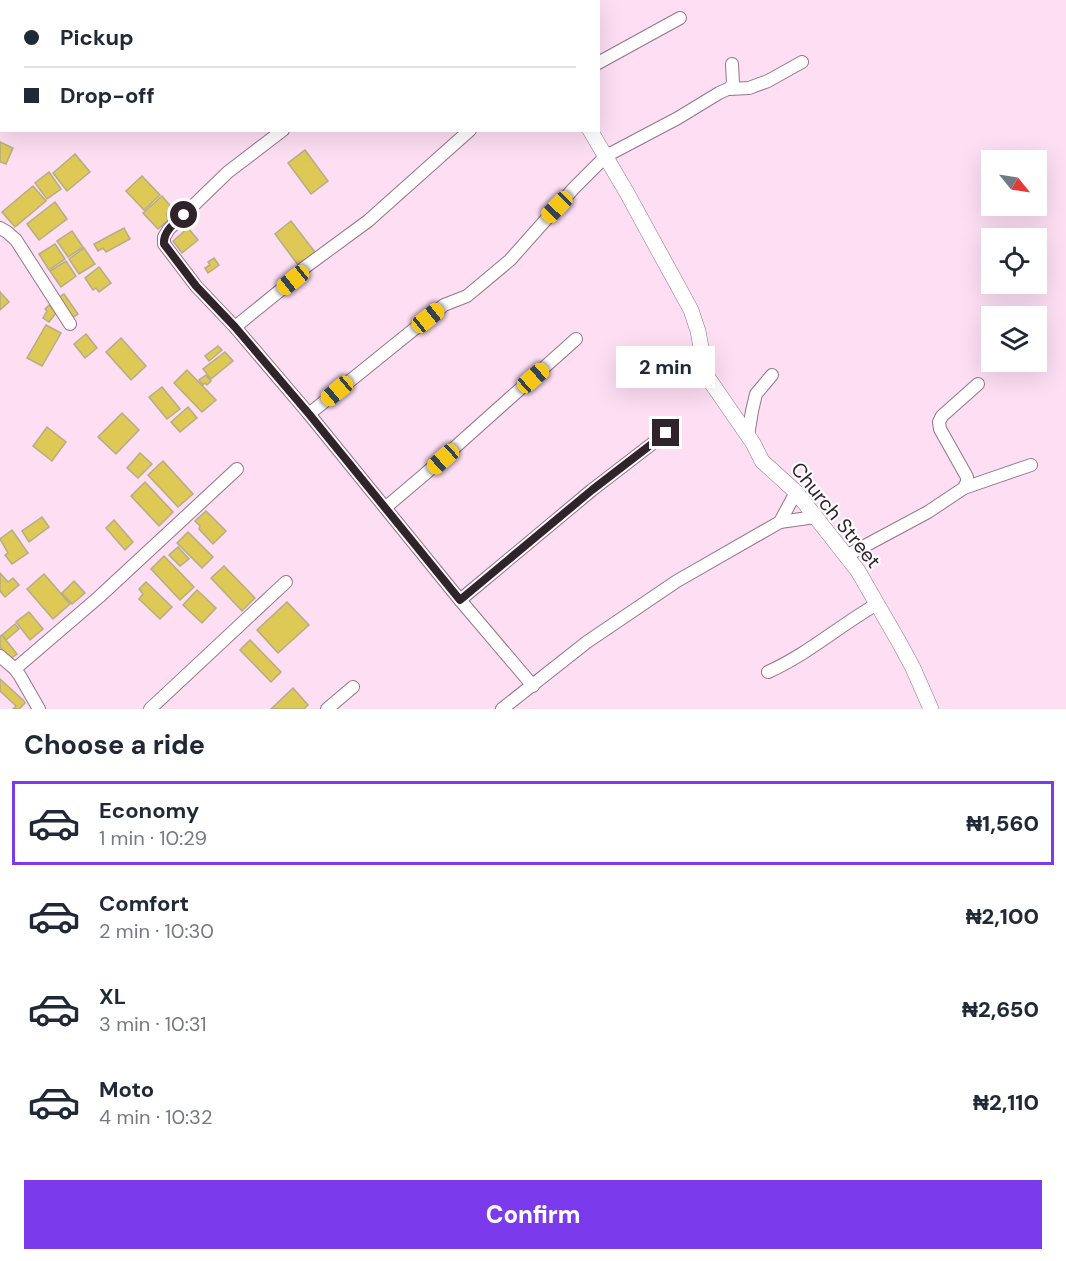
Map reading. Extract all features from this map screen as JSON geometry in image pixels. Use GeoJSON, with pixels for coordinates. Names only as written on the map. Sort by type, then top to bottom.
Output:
{"type":"FeatureCollection","features":[{"type":"Feature","properties":{"kind":"street"},"geometry":{"type":"LineString","coordinates":[[600,62],[680,18]]}},
{"type":"Feature","properties":{"kind":"street"},"geometry":{"type":"LineString","coordinates":[[309,414],[444,305],[467,296],[510,260],[574,188],[606,156],[678,118],[719,93],[729,89],[748,88],[768,81],[802,62]]}},
{"type":"Feature","properties":{"kind":"street"},"geometry":{"type":"LineString","coordinates":[[729,89],[733,83],[732,64]]}},
{"type":"Feature","properties":{"kind":"street"},"geometry":{"type":"LineString","coordinates":[[280,132],[228,172],[169,229],[164,237],[164,244],[196,286],[235,327],[309,414],[532,686]]}},
{"type":"Feature","properties":{"kind":"street"},"geometry":{"type":"LineString","coordinates":[[235,327],[293,280],[304,268],[368,221],[468,132]]}},
{"type":"Feature","properties":{"kind":"street","name":"Church Street"},"geometry":{"type":"LineString","coordinates":[[592,132],[691,310],[698,331],[706,375],[748,435],[762,461],[796,492],[858,571],[913,668],[931,709]]}},
{"type":"Feature","properties":{"kind":"street"},"geometry":{"type":"LineString","coordinates":[[0,228],[16,240],[70,324]]}},
{"type":"Feature","properties":{"kind":"street"},"geometry":{"type":"LineString","coordinates":[[386,507],[576,339]]}},
{"type":"Feature","properties":{"kind":"street"},"geometry":{"type":"LineString","coordinates":[[748,435],[756,394],[772,375]]}},
{"type":"Feature","properties":{"kind":"street"},"geometry":{"type":"LineString","coordinates":[[964,488],[967,482],[966,477],[940,429],[939,422],[942,416],[978,384]]}},
{"type":"Feature","properties":{"kind":"street"},"geometry":{"type":"LineString","coordinates":[[460,600],[592,490],[666,433]]}},
{"type":"Feature","properties":{"kind":"street"},"geometry":{"type":"LineString","coordinates":[[846,556],[928,512],[964,488],[1031,465]]}},
{"type":"Feature","properties":{"kind":"street"},"geometry":{"type":"LineString","coordinates":[[15,669],[99,597],[237,469]]}},
{"type":"Feature","properties":{"kind":"street"},"geometry":{"type":"LineString","coordinates":[[780,522],[796,492]]}},
{"type":"Feature","properties":{"kind":"street"},"geometry":{"type":"LineString","coordinates":[[502,709],[587,642],[676,581],[780,522],[815,517]]}},
{"type":"Feature","properties":{"kind":"street"},"geometry":{"type":"LineString","coordinates":[[150,709],[286,582]]}},
{"type":"Feature","properties":{"kind":"street"},"geometry":{"type":"LineString","coordinates":[[768,672],[805,653],[854,617],[877,604]]}},
{"type":"Feature","properties":{"kind":"street"},"geometry":{"type":"LineString","coordinates":[[0,656],[15,669],[37,709]]}},
{"type":"Feature","properties":{"kind":"street"},"geometry":{"type":"LineString","coordinates":[[327,709],[353,687]]}},
{"type":"Feature","properties":{"kind":"building"},"geometry":{"type":"Polygon","coordinates":[[[0,142],[13,148],[6,164],[0,162],[0,142]]]}},
{"type":"Feature","properties":{"kind":"building"},"geometry":{"type":"Polygon","coordinates":[[[305,150],[328,181],[311,194],[288,163],[305,150]]]}},
{"type":"Feature","properties":{"kind":"building"},"geometry":{"type":"Polygon","coordinates":[[[75,154],[90,172],[67,191],[53,173],[75,154]]]}},
{"type":"Feature","properties":{"kind":"building"},"geometry":{"type":"Polygon","coordinates":[[[49,172],[61,189],[47,199],[35,183],[49,172]]]}},
{"type":"Feature","properties":{"kind":"building"},"geometry":{"type":"Polygon","coordinates":[[[142,176],[160,195],[144,210],[126,191],[142,176]]]}},
{"type":"Feature","properties":{"kind":"building"},"geometry":{"type":"Polygon","coordinates":[[[33,186],[46,201],[15,227],[2,212],[33,186]]]}},
{"type":"Feature","properties":{"kind":"building"},"geometry":{"type":"Polygon","coordinates":[[[162,196],[172,208],[166,214],[169,219],[158,229],[143,213],[162,196]]]}},
{"type":"Feature","properties":{"kind":"building"},"geometry":{"type":"Polygon","coordinates":[[[55,202],[67,219],[39,240],[27,224],[55,202]]]}},
{"type":"Feature","properties":{"kind":"building"},"geometry":{"type":"Polygon","coordinates":[[[291,221],[315,252],[298,265],[275,234],[291,221]]]}},
{"type":"Feature","properties":{"kind":"building"},"geometry":{"type":"Polygon","coordinates":[[[124,228],[130,239],[106,252],[103,248],[98,251],[94,244],[124,228]]]}},
{"type":"Feature","properties":{"kind":"building"},"geometry":{"type":"Polygon","coordinates":[[[188,228],[198,240],[182,253],[173,241],[188,228]]]}},
{"type":"Feature","properties":{"kind":"building"},"geometry":{"type":"Polygon","coordinates":[[[72,231],[83,247],[68,257],[57,241],[72,231]]]}},
{"type":"Feature","properties":{"kind":"building"},"geometry":{"type":"Polygon","coordinates":[[[55,244],[65,259],[49,270],[39,254],[55,244]]]}},
{"type":"Feature","properties":{"kind":"building"},"geometry":{"type":"Polygon","coordinates":[[[84,248],[95,264],[79,274],[69,259],[84,248]]]}},
{"type":"Feature","properties":{"kind":"building"},"geometry":{"type":"Polygon","coordinates":[[[214,258],[219,265],[208,273],[205,268],[214,258]]]}},
{"type":"Feature","properties":{"kind":"building"},"geometry":{"type":"Polygon","coordinates":[[[66,261],[76,276],[61,287],[50,271],[66,261]]]}},
{"type":"Feature","properties":{"kind":"building"},"geometry":{"type":"Polygon","coordinates":[[[99,267],[111,283],[99,292],[96,288],[93,290],[85,278],[99,267]]]}},
{"type":"Feature","properties":{"kind":"building"},"geometry":{"type":"Polygon","coordinates":[[[0,292],[9,302],[0,310],[0,292]]]}},
{"type":"Feature","properties":{"kind":"building"},"geometry":{"type":"Polygon","coordinates":[[[64,294],[78,314],[72,318],[58,298],[64,294]]]}},
{"type":"Feature","properties":{"kind":"building"},"geometry":{"type":"Polygon","coordinates":[[[49,305],[56,313],[49,322],[43,318],[47,311],[45,309],[49,305]]]}},
{"type":"Feature","properties":{"kind":"building"},"geometry":{"type":"Polygon","coordinates":[[[46,325],[61,333],[42,366],[27,358],[46,325]]]}},
{"type":"Feature","properties":{"kind":"building"},"geometry":{"type":"Polygon","coordinates":[[[86,334],[97,348],[85,358],[74,344],[86,334]]]}},
{"type":"Feature","properties":{"kind":"building"},"geometry":{"type":"Polygon","coordinates":[[[121,338],[146,366],[131,380],[106,352],[121,338]]]}},
{"type":"Feature","properties":{"kind":"building"},"geometry":{"type":"Polygon","coordinates":[[[218,346],[222,350],[209,361],[205,356],[218,346]]]}},
{"type":"Feature","properties":{"kind":"building"},"geometry":{"type":"Polygon","coordinates":[[[225,352],[233,361],[211,379],[203,369],[225,352]]]}},
{"type":"Feature","properties":{"kind":"building"},"geometry":{"type":"Polygon","coordinates":[[[187,370],[216,400],[202,412],[174,383],[187,370]]]}},
{"type":"Feature","properties":{"kind":"building"},"geometry":{"type":"Polygon","coordinates":[[[206,375],[211,381],[203,385],[199,380],[206,375]]]}},
{"type":"Feature","properties":{"kind":"building"},"geometry":{"type":"Polygon","coordinates":[[[162,387],[180,409],[167,419],[149,397],[162,387]]]}},
{"type":"Feature","properties":{"kind":"building"},"geometry":{"type":"Polygon","coordinates":[[[188,407],[197,418],[180,432],[171,422],[188,407]]]}},
{"type":"Feature","properties":{"kind":"building"},"geometry":{"type":"Polygon","coordinates":[[[122,413],[139,430],[116,454],[98,437],[122,413]]]}},
{"type":"Feature","properties":{"kind":"building"},"geometry":{"type":"Polygon","coordinates":[[[47,427],[66,442],[52,461],[33,446],[47,427]]]}},
{"type":"Feature","properties":{"kind":"building"},"geometry":{"type":"Polygon","coordinates":[[[140,453],[152,464],[138,478],[127,468],[140,453]]]}},
{"type":"Feature","properties":{"kind":"building"},"geometry":{"type":"Polygon","coordinates":[[[163,461],[193,494],[178,507],[148,475],[163,461]]]}},
{"type":"Feature","properties":{"kind":"building"},"geometry":{"type":"Polygon","coordinates":[[[145,482],[173,512],[159,526],[131,496],[145,482]]]}},
{"type":"Feature","properties":{"kind":"building"},"geometry":{"type":"Polygon","coordinates":[[[206,511],[226,531],[213,544],[195,521],[206,511]]]}},
{"type":"Feature","properties":{"kind":"building"},"geometry":{"type":"Polygon","coordinates":[[[42,517],[49,527],[29,542],[22,531],[42,517]]]}},
{"type":"Feature","properties":{"kind":"building"},"geometry":{"type":"Polygon","coordinates":[[[114,520],[133,542],[125,550],[106,528],[114,520]]]}},
{"type":"Feature","properties":{"kind":"building"},"geometry":{"type":"Polygon","coordinates":[[[12,530],[28,553],[12,564],[5,555],[8,553],[0,539],[12,530]]]}},
{"type":"Feature","properties":{"kind":"building"},"geometry":{"type":"Polygon","coordinates":[[[188,532],[213,557],[202,568],[177,543],[188,532]]]}},
{"type":"Feature","properties":{"kind":"building"},"geometry":{"type":"Polygon","coordinates":[[[178,547],[189,559],[180,566],[169,555],[178,547]]]}},
{"type":"Feature","properties":{"kind":"building"},"geometry":{"type":"Polygon","coordinates":[[[164,556],[194,587],[180,600],[151,569],[164,556]]]}},
{"type":"Feature","properties":{"kind":"building"},"geometry":{"type":"Polygon","coordinates":[[[224,566],[255,598],[242,611],[211,578],[224,566]]]}},
{"type":"Feature","properties":{"kind":"building"},"geometry":{"type":"Polygon","coordinates":[[[0,573],[8,582],[13,578],[19,585],[5,597],[0,591],[0,573]]]}},
{"type":"Feature","properties":{"kind":"building"},"geometry":{"type":"Polygon","coordinates":[[[44,574],[70,604],[53,619],[27,589],[44,574]]]}},
{"type":"Feature","properties":{"kind":"building"},"geometry":{"type":"Polygon","coordinates":[[[74,581],[85,593],[72,604],[62,593],[74,581]]]}},
{"type":"Feature","properties":{"kind":"building"},"geometry":{"type":"Polygon","coordinates":[[[146,582],[172,607],[160,619],[139,599],[143,594],[139,589],[146,582]]]}},
{"type":"Feature","properties":{"kind":"building"},"geometry":{"type":"Polygon","coordinates":[[[197,590],[216,608],[202,623],[183,605],[197,590]]]}},
{"type":"Feature","properties":{"kind":"building"},"geometry":{"type":"Polygon","coordinates":[[[287,602],[309,625],[278,653],[257,630],[287,602]]]}},
{"type":"Feature","properties":{"kind":"building"},"geometry":{"type":"Polygon","coordinates":[[[29,612],[43,629],[30,640],[16,622],[29,612]]]}},
{"type":"Feature","properties":{"kind":"building"},"geometry":{"type":"Polygon","coordinates":[[[15,624],[19,629],[6,640],[2,635],[15,624]]]}},
{"type":"Feature","properties":{"kind":"building"},"geometry":{"type":"Polygon","coordinates":[[[2,635],[17,654],[10,659],[0,647],[0,636],[2,635]]]}},
{"type":"Feature","properties":{"kind":"building"},"geometry":{"type":"Polygon","coordinates":[[[250,640],[281,672],[271,682],[240,650],[250,640]]]}},
{"type":"Feature","properties":{"kind":"building"},"geometry":{"type":"Polygon","coordinates":[[[0,679],[24,701],[25,703],[19,709],[13,709],[16,706],[0,691],[0,679]]]}},
{"type":"Feature","properties":{"kind":"building"},"geometry":{"type":"Polygon","coordinates":[[[293,688],[308,705],[304,709],[271,709],[293,688]]]}},
{"type":"Feature","properties":{"kind":"route"},"geometry":{"type":"LineString","coordinates":[[184,215],[166,233],[164,244],[196,286],[235,327],[309,414],[460,600],[592,490],[666,433]]}}]}
